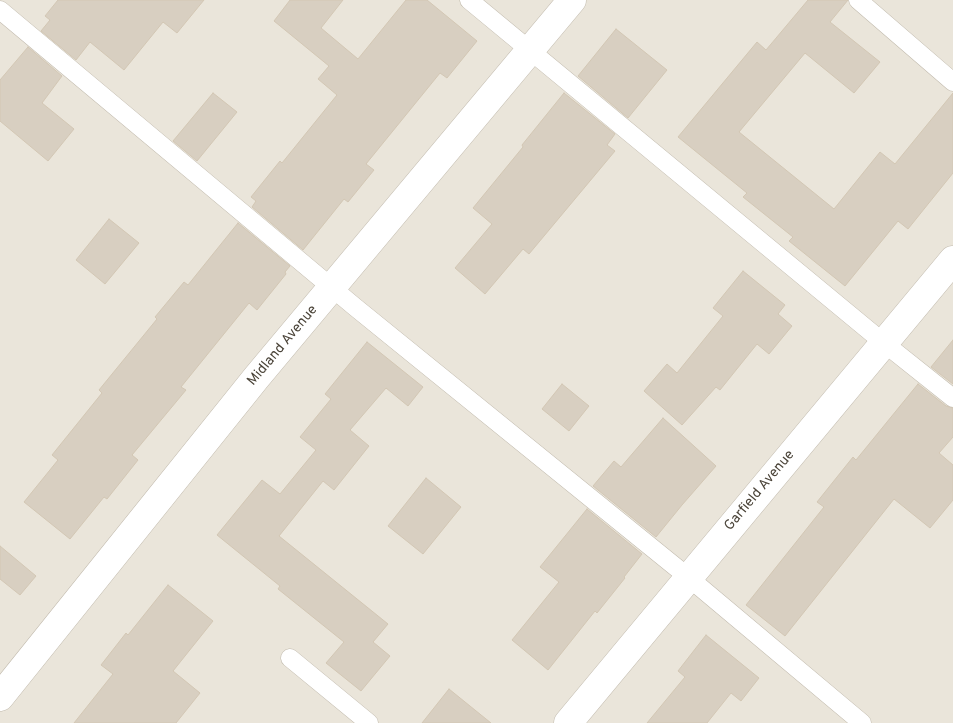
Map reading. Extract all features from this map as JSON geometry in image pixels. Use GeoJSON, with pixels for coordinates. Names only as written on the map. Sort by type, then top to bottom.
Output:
{"type":"FeatureCollection","features":[{"type":"Feature","properties":{"kind":"street","name":"Midland Avenue"},"geometry":{"type":"LineString","coordinates":[[0,697],[256,378],[572,0]]}},
{"type":"Feature","properties":{"kind":"street","name":"Garfield Avenue"},"geometry":{"type":"LineString","coordinates":[[568,723],[953,260]]}},
{"type":"Feature","properties":{"kind":"lane"},"geometry":{"type":"LineString","coordinates":[[469,0],[953,398]]}},
{"type":"Feature","properties":{"kind":"lane"},"geometry":{"type":"LineString","coordinates":[[858,0],[953,82]]}},
{"type":"Feature","properties":{"kind":"lane"},"geometry":{"type":"LineString","coordinates":[[0,10],[332,288],[688,577],[862,723]]}},
{"type":"Feature","properties":{"kind":"lane"},"geometry":{"type":"LineString","coordinates":[[290,658],[369,723]]}},
{"type":"Feature","properties":{"kind":"shaded area"},"geometry":{"type":"Polygon","coordinates":[[[0,0],[953,0],[953,723],[0,723],[0,0]]]}},
{"type":"Feature","properties":{"kind":"building"},"geometry":{"type":"Polygon","coordinates":[[[58,0],[204,0],[177,33],[163,22],[124,70],[90,42],[76,60],[41,31],[50,20],[45,16],[58,0]]]}},
{"type":"Feature","properties":{"kind":"building"},"geometry":{"type":"Polygon","coordinates":[[[290,0],[343,0],[321,28],[358,59],[406,0],[427,0],[477,41],[447,78],[440,73],[366,164],[374,170],[348,202],[344,199],[303,250],[252,207],[256,201],[251,197],[280,161],[282,163],[337,95],[318,79],[329,66],[274,21],[290,0]]]}},
{"type":"Feature","properties":{"kind":"building"},"geometry":{"type":"Polygon","coordinates":[[[808,0],[848,0],[830,22],[880,62],[854,93],[805,53],[739,132],[834,209],[880,152],[895,164],[953,93],[953,173],[908,229],[898,221],[845,286],[789,241],[793,237],[743,197],[747,193],[678,137],[757,42],[766,50],[808,0]]]}},
{"type":"Feature","properties":{"kind":"building"},"geometry":{"type":"Polygon","coordinates":[[[616,29],[667,70],[628,118],[578,76],[616,29]]]}},
{"type":"Feature","properties":{"kind":"building"},"geometry":{"type":"Polygon","coordinates":[[[28,47],[62,76],[42,103],[74,129],[48,161],[0,121],[0,80],[28,47]]]}},
{"type":"Feature","properties":{"kind":"building"},"geometry":{"type":"Polygon","coordinates":[[[213,93],[237,112],[197,161],[173,141],[213,93]]]}},
{"type":"Feature","properties":{"kind":"building"},"geometry":{"type":"Polygon","coordinates":[[[564,93],[615,134],[607,145],[615,151],[529,254],[523,249],[485,294],[455,268],[492,224],[473,208],[564,93]]]}},
{"type":"Feature","properties":{"kind":"building"},"geometry":{"type":"Polygon","coordinates":[[[109,219],[139,243],[105,284],[76,260],[109,219]]]}},
{"type":"Feature","properties":{"kind":"building"},"geometry":{"type":"Polygon","coordinates":[[[238,223],[290,266],[285,272],[286,274],[257,310],[249,303],[181,387],[186,390],[132,455],[138,460],[107,499],[104,497],[70,539],[24,502],[58,460],[52,455],[102,393],[99,390],[157,319],[155,317],[184,282],[188,285],[238,223]]]}},
{"type":"Feature","properties":{"kind":"building"},"geometry":{"type":"Polygon","coordinates":[[[743,271],[785,305],[778,314],[792,326],[769,354],[757,344],[720,390],[716,387],[682,425],[644,391],[667,364],[677,373],[723,316],[713,308],[743,271]]]}},
{"type":"Feature","properties":{"kind":"building"},"geometry":{"type":"Polygon","coordinates":[[[953,340],[953,384],[931,367],[953,340]]]}},
{"type":"Feature","properties":{"kind":"building"},"geometry":{"type":"Polygon","coordinates":[[[367,342],[423,387],[408,406],[386,388],[350,430],[369,446],[334,490],[323,481],[279,536],[388,624],[373,642],[390,656],[361,691],[326,663],[344,642],[278,589],[280,586],[217,535],[262,480],[280,494],[316,450],[300,437],[331,399],[325,394],[367,342]]]}},
{"type":"Feature","properties":{"kind":"building"},"geometry":{"type":"Polygon","coordinates":[[[562,384],[589,406],[569,431],[542,409],[562,384]]]}},
{"type":"Feature","properties":{"kind":"building"},"geometry":{"type":"Polygon","coordinates":[[[918,384],[946,406],[953,408],[953,437],[939,453],[953,465],[953,500],[930,528],[894,499],[785,636],[746,605],[824,507],[817,502],[853,457],[856,460],[918,384]]]}},
{"type":"Feature","properties":{"kind":"building"},"geometry":{"type":"Polygon","coordinates":[[[663,418],[716,466],[656,537],[593,486],[614,461],[621,467],[663,418]]]}},
{"type":"Feature","properties":{"kind":"building"},"geometry":{"type":"Polygon","coordinates":[[[426,478],[461,507],[423,554],[388,526],[426,478]]]}},
{"type":"Feature","properties":{"kind":"building"},"geometry":{"type":"Polygon","coordinates":[[[587,509],[642,554],[597,613],[595,611],[548,670],[512,640],[559,582],[540,567],[587,509]]]}},
{"type":"Feature","properties":{"kind":"building"},"geometry":{"type":"Polygon","coordinates":[[[0,546],[36,576],[20,595],[0,579],[0,546]]]}},
{"type":"Feature","properties":{"kind":"building"},"geometry":{"type":"Polygon","coordinates":[[[168,585],[213,621],[173,671],[200,693],[176,723],[74,723],[113,674],[101,665],[168,585]]]}},
{"type":"Feature","properties":{"kind":"building"},"geometry":{"type":"Polygon","coordinates":[[[706,635],[759,678],[741,701],[731,693],[707,723],[647,723],[685,677],[678,671],[706,635]]]}},
{"type":"Feature","properties":{"kind":"building"},"geometry":{"type":"Polygon","coordinates":[[[449,689],[491,723],[422,723],[449,689]]]}}]}
